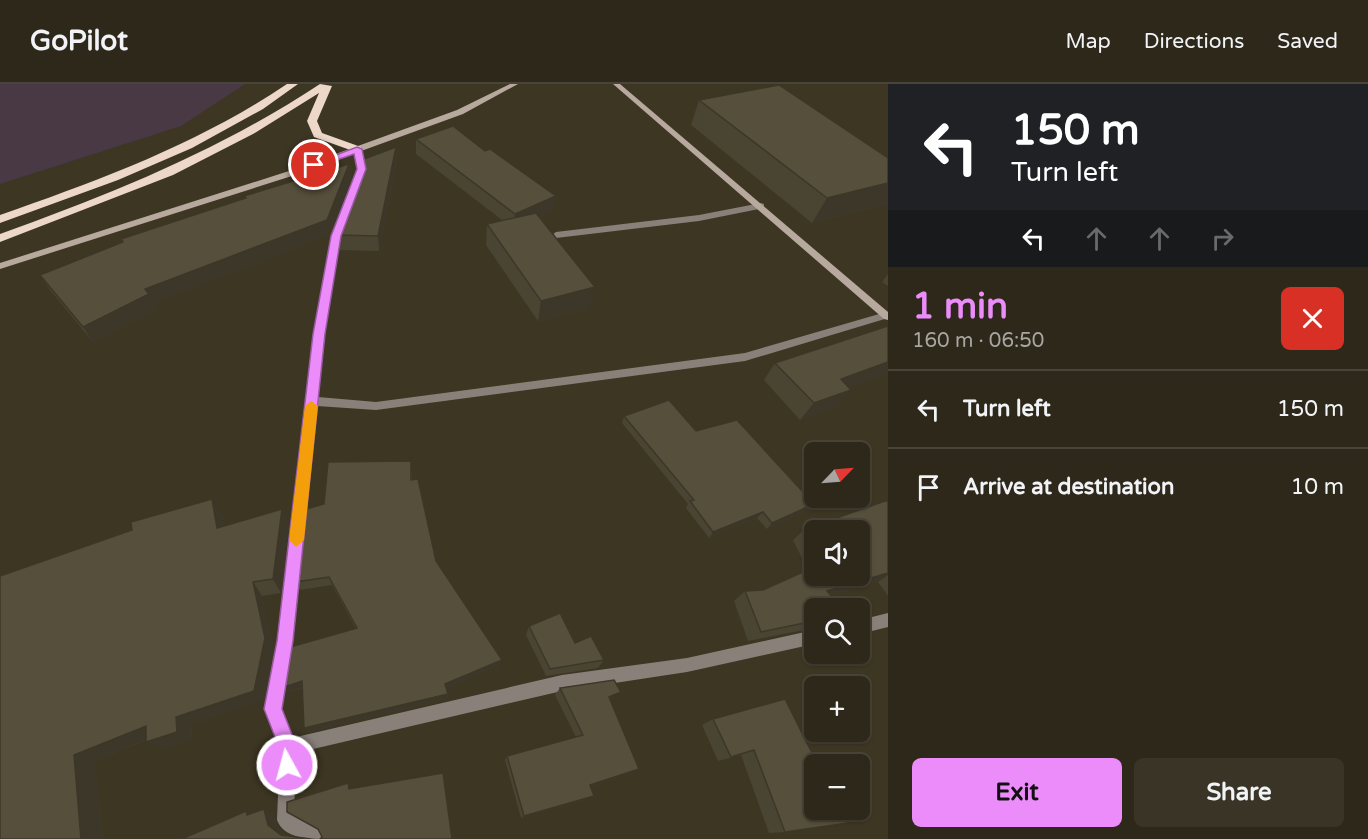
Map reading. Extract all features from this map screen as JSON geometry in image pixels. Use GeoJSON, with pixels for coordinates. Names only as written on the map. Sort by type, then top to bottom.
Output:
{"type":"FeatureCollection","features":[{"type":"Feature","properties":{"kind":"highway"},"geometry":{"type":"LineString","coordinates":[[0,219],[165,157],[227,127],[293,84]]}},
{"type":"Feature","properties":{"kind":"highway"},"geometry":{"type":"LineString","coordinates":[[327,84],[312,121],[318,135],[357,149]]}},
{"type":"Feature","properties":{"kind":"highway"},"geometry":{"type":"LineString","coordinates":[[0,238],[162,177],[244,137],[327,84]]}},
{"type":"Feature","properties":{"kind":"main road"},"geometry":{"type":"LineString","coordinates":[[0,266],[133,225],[357,149],[460,112],[515,84]]}},
{"type":"Feature","properties":{"kind":"main road"},"geometry":{"type":"LineString","coordinates":[[616,84],[887,316]]}},
{"type":"Feature","properties":{"kind":"street"},"geometry":{"type":"LineString","coordinates":[[318,839],[285,820],[288,747],[273,709],[285,641],[319,334],[336,236],[361,169],[357,149]]}},
{"type":"Feature","properties":{"kind":"street"},"geometry":{"type":"LineString","coordinates":[[556,235],[699,218],[761,206]]}},
{"type":"Feature","properties":{"kind":"street"},"geometry":{"type":"LineString","coordinates":[[312,401],[376,406],[745,357],[887,316]]}},
{"type":"Feature","properties":{"kind":"street"},"geometry":{"type":"LineString","coordinates":[[870,624],[888,620]]}},
{"type":"Feature","properties":{"kind":"street"},"geometry":{"type":"LineString","coordinates":[[288,747],[562,683],[687,665],[804,639]]}},
{"type":"Feature","properties":{"kind":"shaded area"},"geometry":{"type":"Polygon","coordinates":[[[0,84],[245,84],[181,126],[0,184],[0,84]]]}},
{"type":"Feature","properties":{"kind":"building"},"geometry":{"type":"Polygon","coordinates":[[[779,85],[888,158],[888,183],[827,198],[699,100],[779,85]]]}},
{"type":"Feature","properties":{"kind":"building"},"geometry":{"type":"Polygon","coordinates":[[[453,126],[485,151],[490,149],[556,196],[515,214],[416,139],[453,126]]]}},
{"type":"Feature","properties":{"kind":"building"},"geometry":{"type":"Polygon","coordinates":[[[396,147],[378,236],[337,235],[364,159],[396,147]]]}},
{"type":"Feature","properties":{"kind":"building"},"geometry":{"type":"Polygon","coordinates":[[[349,164],[327,220],[145,289],[149,294],[83,327],[40,275],[123,242],[121,239],[246,198],[244,196],[349,164]]]}},
{"type":"Feature","properties":{"kind":"building"},"geometry":{"type":"Polygon","coordinates":[[[536,213],[595,287],[541,301],[487,224],[536,213]]]}},
{"type":"Feature","properties":{"kind":"building"},"geometry":{"type":"Polygon","coordinates":[[[888,326],[888,362],[841,379],[851,390],[814,403],[775,363],[888,326]]]}},
{"type":"Feature","properties":{"kind":"building"},"geometry":{"type":"Polygon","coordinates":[[[669,400],[696,431],[737,420],[804,493],[805,508],[772,523],[763,512],[713,532],[690,501],[694,500],[624,416],[669,400]]]}},
{"type":"Feature","properties":{"kind":"building"},"geometry":{"type":"Polygon","coordinates":[[[411,461],[411,480],[418,479],[436,561],[502,660],[445,684],[448,694],[304,728],[302,681],[281,688],[287,648],[357,628],[329,577],[295,582],[303,510],[324,504],[328,462],[411,461]]]}},
{"type":"Feature","properties":{"kind":"building"},"geometry":{"type":"Polygon","coordinates":[[[212,499],[217,528],[282,509],[273,579],[253,582],[265,638],[254,691],[176,717],[177,732],[146,742],[146,726],[74,755],[81,839],[0,839],[0,576],[132,530],[131,522],[212,499]]]}},
{"type":"Feature","properties":{"kind":"building"},"geometry":{"type":"Polygon","coordinates":[[[888,500],[888,573],[870,578],[870,520],[831,520],[888,500]]]}},
{"type":"Feature","properties":{"kind":"building"},"geometry":{"type":"Polygon","coordinates":[[[804,572],[804,586],[844,586],[827,591],[833,598],[804,598],[804,623],[761,632],[745,591],[763,590],[804,572]]]}},
{"type":"Feature","properties":{"kind":"building"},"geometry":{"type":"Polygon","coordinates":[[[560,613],[575,643],[591,636],[604,660],[550,669],[529,626],[560,613]]]}},
{"type":"Feature","properties":{"kind":"building"},"geometry":{"type":"Polygon","coordinates":[[[614,680],[621,692],[609,697],[639,769],[590,785],[594,796],[524,816],[507,756],[583,735],[560,688],[614,680]]]}},
{"type":"Feature","properties":{"kind":"building"},"geometry":{"type":"Polygon","coordinates":[[[785,699],[804,737],[804,742],[806,742],[812,754],[804,754],[804,820],[846,820],[848,823],[785,832],[754,750],[731,757],[713,719],[785,699]]]}},
{"type":"Feature","properties":{"kind":"building"},"geometry":{"type":"Polygon","coordinates":[[[443,773],[452,839],[320,839],[322,837],[318,829],[287,812],[287,802],[348,783],[349,789],[443,773]]]}},
{"type":"Feature","properties":{"kind":"building"},"geometry":{"type":"Polygon","coordinates":[[[264,809],[268,825],[281,835],[311,839],[182,839],[246,811],[247,815],[264,809]]]}},
{"type":"Feature","properties":{"kind":"slow traffic"},"geometry":{"type":"LineString","coordinates":[[296,540],[311,406]]}},
{"type":"Feature","properties":{"kind":"route"},"geometry":{"type":"LineString","coordinates":[[287,765],[288,747],[273,709],[285,641],[319,334],[336,236],[357,186],[361,169],[357,149],[314,165]]}}]}
